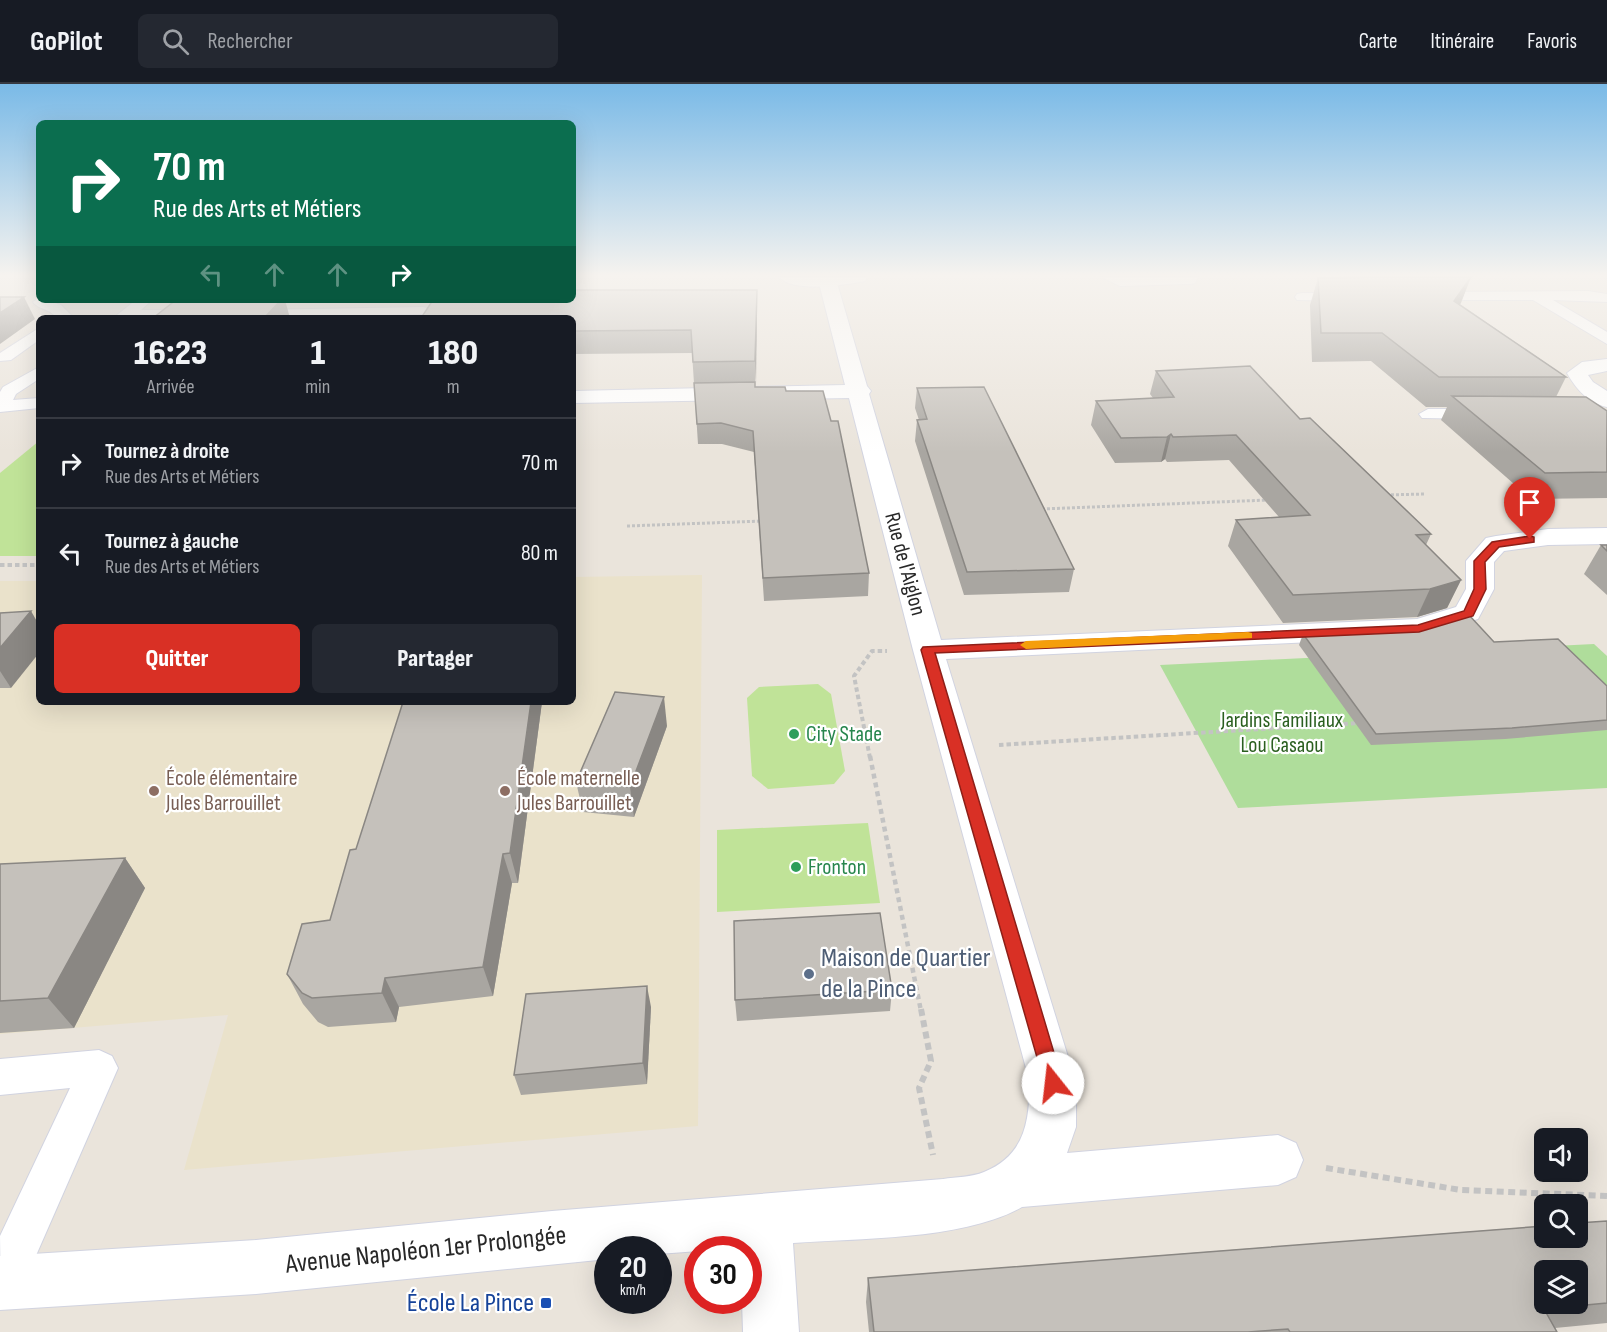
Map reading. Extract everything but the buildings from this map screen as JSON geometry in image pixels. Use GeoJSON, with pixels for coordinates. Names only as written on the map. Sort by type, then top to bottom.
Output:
{"type":"FeatureCollection","features":[{"type":"Feature","properties":{"kind":"street","name":"Rue de l'Aiglon"},"geometry":{"type":"LineString","coordinates":[[851,335],[860,391],[928,650],[1053,1083],[1054,1122],[1042,1155],[1016,1182]]}},
{"type":"Feature","properties":{"kind":"street"},"geometry":{"type":"LineString","coordinates":[[1604,410],[1577,373],[1589,366],[1607,365]]}},
{"type":"Feature","properties":{"kind":"street"},"geometry":{"type":"LineString","coordinates":[[576,397],[860,391]]}},
{"type":"Feature","properties":{"kind":"street"},"geometry":{"type":"LineString","coordinates":[[928,650],[1419,628],[1468,613],[1480,589],[1480,561],[1496,544],[1548,537],[1607,536]]}},
{"type":"Feature","properties":{"kind":"street","name":"Avenue Napoléon 1er Prolongée"},"geometry":{"type":"LineString","coordinates":[[0,1283],[256,1267],[552,1237],[943,1205],[989,1197],[1016,1182],[1278,1160]]}},
{"type":"Feature","properties":{"kind":"street"},"geometry":{"type":"LineString","coordinates":[[765,1220],[771,1332]]}},
{"type":"Feature","properties":{"kind":"lane"},"geometry":{"type":"LineString","coordinates":[[4,357],[36,335]]}},
{"type":"Feature","properties":{"kind":"lane"},"geometry":{"type":"LineString","coordinates":[[1,407],[9,391],[36,374]]}},
{"type":"Feature","properties":{"kind":"lane"},"geometry":{"type":"LineString","coordinates":[[1,407],[36,403]]}},
{"type":"Feature","properties":{"kind":"lane"},"geometry":{"type":"LineString","coordinates":[[1428,414],[1497,414]]}},
{"type":"Feature","properties":{"kind":"lane"},"geometry":{"type":"LineString","coordinates":[[0,1077],[99,1068],[0,1283]]}},
{"type":"Feature","properties":{"kind":"path"},"geometry":{"type":"LineString","coordinates":[[1378,495],[1425,494]]}},
{"type":"Feature","properties":{"kind":"path"},"geometry":{"type":"LineString","coordinates":[[1040,509],[1273,500]]}},
{"type":"Feature","properties":{"kind":"path"},"geometry":{"type":"LineString","coordinates":[[627,526],[770,520]]}},
{"type":"Feature","properties":{"kind":"path"},"geometry":{"type":"LineString","coordinates":[[0,565],[36,565]]}},
{"type":"Feature","properties":{"kind":"path"},"geometry":{"type":"LineString","coordinates":[[928,650],[872,651],[854,676],[931,1061],[919,1088],[943,1205]]}},
{"type":"Feature","properties":{"kind":"path"},"geometry":{"type":"LineString","coordinates":[[956,748],[1361,723]]}},
{"type":"Feature","properties":{"kind":"path"},"geometry":{"type":"LineString","coordinates":[[1278,1160],[1461,1190],[1607,1196]]}},
{"type":"Feature","properties":{"kind":"shaded area","name":"École maternelle Jules Barrouillet"},"geometry":{"type":"Polygon","coordinates":[[[702,575],[698,1126],[184,1170],[228,1015],[0,1034],[0,581],[36,581],[36,705],[576,705],[576,577],[702,575]]]}},
{"type":"Feature","properties":{"kind":"green space"},"geometry":{"type":"Polygon","coordinates":[[[36,443],[36,556],[0,556],[0,473],[36,443]]]}},
{"type":"Feature","properties":{"kind":"green space","name":"Jardins Familiaux Lou Casaou"},"geometry":{"type":"Polygon","coordinates":[[[1594,644],[1607,656],[1607,788],[1238,808],[1160,665],[1594,644]]]}},
{"type":"Feature","properties":{"kind":"green space","name":"City Stade"},"geometry":{"type":"Polygon","coordinates":[[[818,684],[831,694],[845,771],[834,784],[768,789],[752,776],[747,698],[759,687],[818,684]]]}},
{"type":"Feature","properties":{"kind":"green space","name":"Fronton"},"geometry":{"type":"Polygon","coordinates":[[[868,823],[880,903],[717,912],[717,830],[868,823]]]}},
{"type":"Feature","properties":{"kind":"slow traffic"},"geometry":{"type":"LineString","coordinates":[[1026,645],[1248,635]]}},
{"type":"Feature","properties":{"kind":"place","name":"City Stade"},"geometry":{"type":"Point","coordinates":[794,734]}},
{"type":"Feature","properties":{"kind":"place","name":"École élémentaire Jules Barrouillet"},"geometry":{"type":"Point","coordinates":[154,791]}},
{"type":"Feature","properties":{"kind":"place","name":"École maternelle Jules Barrouillet"},"geometry":{"type":"Point","coordinates":[505,791]}},
{"type":"Feature","properties":{"kind":"place","name":"Fronton"},"geometry":{"type":"Point","coordinates":[796,867]}},
{"type":"Feature","properties":{"kind":"place","name":"Maison de Quartier de la Pince"},"geometry":{"type":"Point","coordinates":[809,974]}},
{"type":"Feature","properties":{"kind":"place","name":"École La Pince"},"geometry":{"type":"Point","coordinates":[546,1303]}},
{"type":"Feature","properties":{"kind":"route"},"geometry":{"type":"LineString","coordinates":[[1053,1083],[928,650],[1419,628],[1468,613],[1480,589],[1480,561],[1496,544],[1530,539]]}}]}
